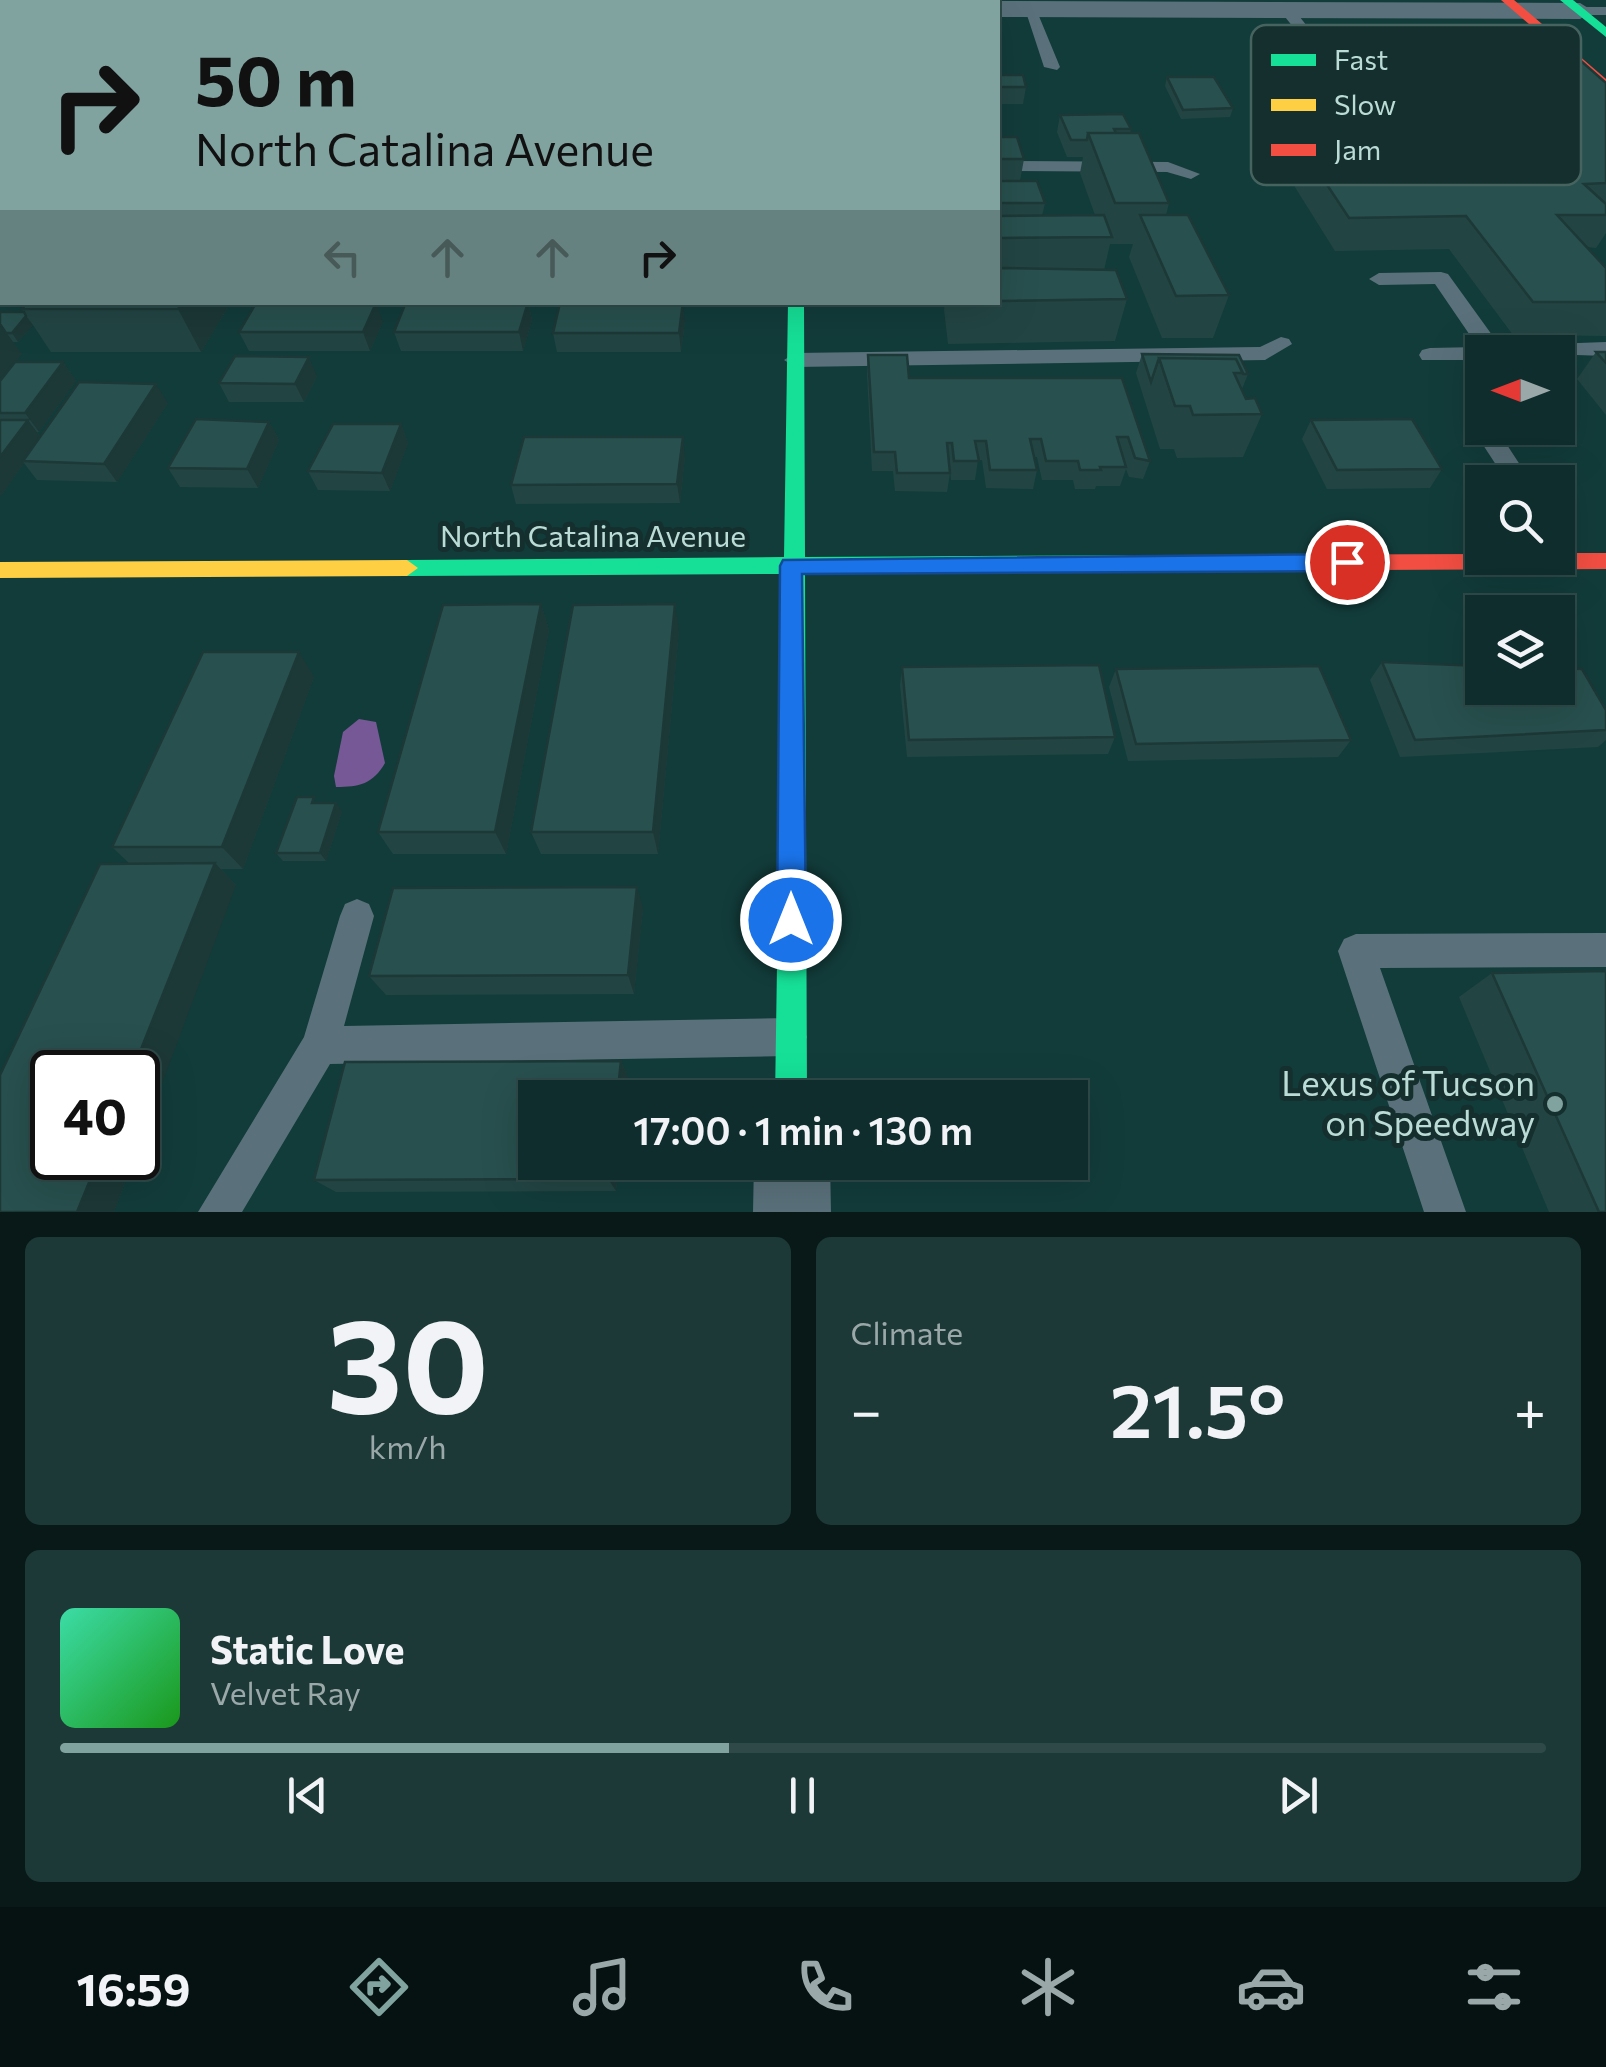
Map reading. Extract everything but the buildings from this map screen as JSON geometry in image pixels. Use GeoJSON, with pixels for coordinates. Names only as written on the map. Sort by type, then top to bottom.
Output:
{"type":"FeatureCollection","features":[{"type":"Feature","properties":{"kind":"street"},"geometry":{"type":"LineString","coordinates":[[1000,9],[1158,5],[1287,10],[1338,5],[1584,8],[1606,33]]}},
{"type":"Feature","properties":{"kind":"street"},"geometry":{"type":"LineString","coordinates":[[1513,6],[1535,25]]}},
{"type":"Feature","properties":{"kind":"street"},"geometry":{"type":"LineString","coordinates":[[1581,65],[1606,86]]}},
{"type":"Feature","properties":{"kind":"street"},"geometry":{"type":"LineString","coordinates":[[792,1080],[791,566],[796,305]]}},
{"type":"Feature","properties":{"kind":"street","name":"North Catalina Avenue"},"geometry":{"type":"LineString","coordinates":[[1575,560],[1606,561]]}},
{"type":"Feature","properties":{"kind":"street","name":"North Catalina Avenue"},"geometry":{"type":"LineString","coordinates":[[0,570],[1465,561]]}},
{"type":"Feature","properties":{"kind":"street"},"geometry":{"type":"LineString","coordinates":[[792,1180],[792,1212]]}},
{"type":"Feature","properties":{"kind":"lane"},"geometry":{"type":"LineString","coordinates":[[1029,9],[1052,67]]}},
{"type":"Feature","properties":{"kind":"lane"},"geometry":{"type":"LineString","coordinates":[[1287,10],[1299,25]]}},
{"type":"Feature","properties":{"kind":"lane"},"geometry":{"type":"LineString","coordinates":[[1000,166],[1168,167],[1191,174]]}},
{"type":"Feature","properties":{"kind":"lane"},"geometry":{"type":"LineString","coordinates":[[1379,279],[1441,278],[1481,335]]}},
{"type":"Feature","properties":{"kind":"lane"},"geometry":{"type":"LineString","coordinates":[[795,360],[1216,355],[1264,352],[1281,344]]}},
{"type":"Feature","properties":{"kind":"lane"},"geometry":{"type":"LineString","coordinates":[[1575,350],[1606,349]]}},
{"type":"Feature","properties":{"kind":"lane"},"geometry":{"type":"LineString","coordinates":[[1430,355],[1465,353]]}},
{"type":"Feature","properties":{"kind":"lane"},"geometry":{"type":"LineString","coordinates":[[219,1212],[320,1045],[357,916]]}},
{"type":"Feature","properties":{"kind":"lane"},"geometry":{"type":"LineString","coordinates":[[1444,1212],[1356,951],[1606,950]]}},
{"type":"Feature","properties":{"kind":"lane"},"geometry":{"type":"LineString","coordinates":[[320,1045],[791,1037]]}},
{"type":"Feature","properties":{"kind":"shaded area"},"geometry":{"type":"Polygon","coordinates":[[[359,719],[376,722],[385,763],[365,783],[336,787],[334,776],[343,732],[359,719]]]}},
{"type":"Feature","properties":{"kind":"traffic: fast"},"geometry":{"type":"LineString","coordinates":[[1566,0],[1606,33]]}},
{"type":"Feature","properties":{"kind":"traffic: fast"},"geometry":{"type":"LineString","coordinates":[[791,1080],[796,305]]}},
{"type":"Feature","properties":{"kind":"traffic: fast"},"geometry":{"type":"LineString","coordinates":[[407,568],[1173,563]]}},
{"type":"Feature","properties":{"kind":"traffic: slow"},"geometry":{"type":"LineString","coordinates":[[0,570],[407,568]]}},
{"type":"Feature","properties":{"kind":"traffic: jam"},"geometry":{"type":"LineString","coordinates":[[1507,0],[1536,25]]}},
{"type":"Feature","properties":{"kind":"traffic: jam"},"geometry":{"type":"LineString","coordinates":[[1581,64],[1606,86]]}},
{"type":"Feature","properties":{"kind":"traffic: jam"},"geometry":{"type":"LineString","coordinates":[[1173,563],[1606,561]]}},
{"type":"Feature","properties":{"kind":"place","name":"Lexus of Tucson on Speedway"},"geometry":{"type":"Point","coordinates":[1555,1104]}},
{"type":"Feature","properties":{"kind":"route"},"geometry":{"type":"LineString","coordinates":[[791,920],[791,566],[1347,562]]}}]}
